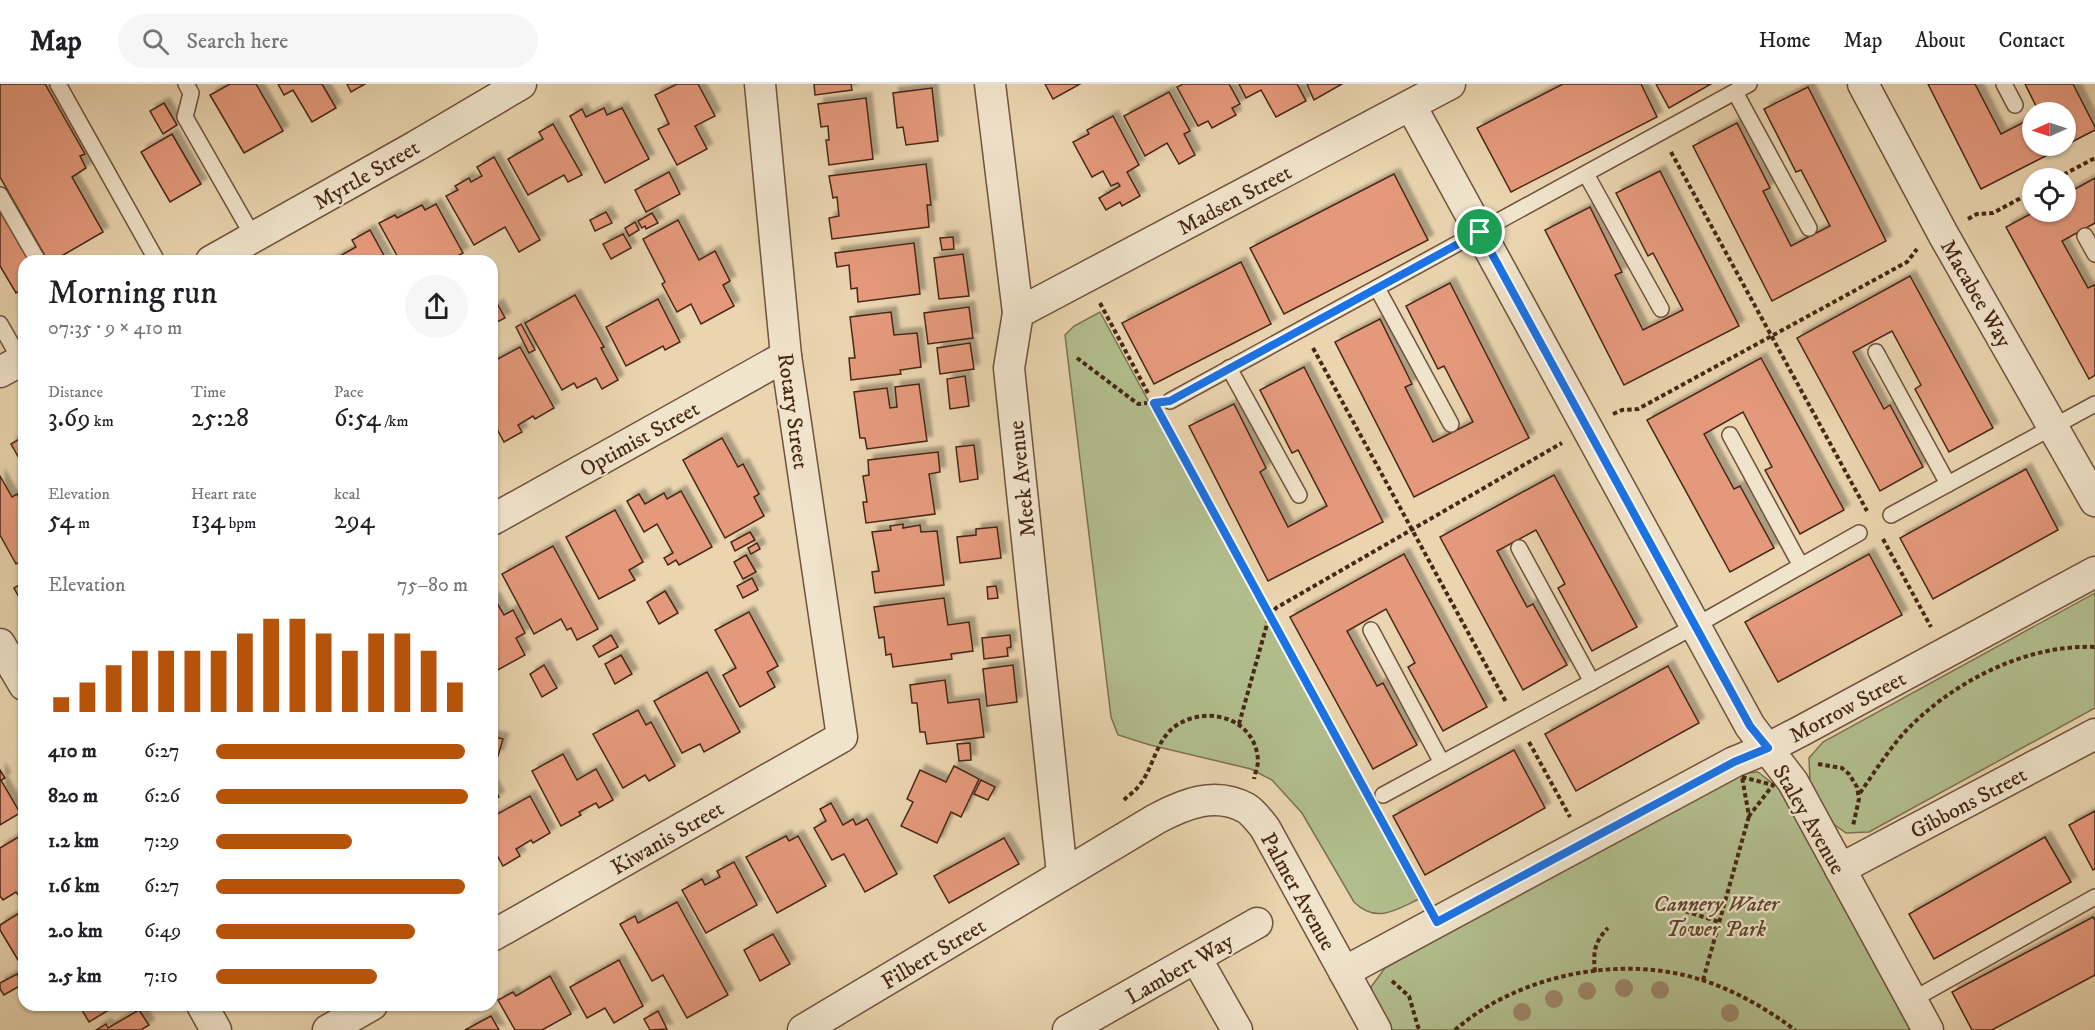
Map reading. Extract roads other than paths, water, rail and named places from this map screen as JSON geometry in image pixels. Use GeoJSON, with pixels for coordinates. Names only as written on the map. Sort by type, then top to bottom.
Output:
{"type":"FeatureCollection","features":[{"type":"Feature","properties":{"kind":"street","name":"Myrtle Street"},"geometry":{"type":"LineString","coordinates":[[222,255],[521,84]]}},
{"type":"Feature","properties":{"kind":"street","name":"Rotary Street"},"geometry":{"type":"LineString","coordinates":[[760,84],[786,356],[842,737]]}},
{"type":"Feature","properties":{"kind":"street","name":"Meek Avenue"},"geometry":{"type":"LineString","coordinates":[[990,84],[1018,313],[1009,368],[1062,874]]}},
{"type":"Feature","properties":{"kind":"street","name":"Madsen Street"},"geometry":{"type":"LineString","coordinates":[[1018,313],[1450,84]]}},
{"type":"Feature","properties":{"kind":"street","name":"Macabee Way"},"geometry":{"type":"LineString","coordinates":[[1863,84],[1943,234],[2095,501]]}},
{"type":"Feature","properties":{"kind":"street","name":"Staley Avenue"},"geometry":{"type":"LineString","coordinates":[[1411,106],[1750,726],[1793,782],[1928,1030]]}},
{"type":"Feature","properties":{"kind":"street","name":"Optimist Street"},"geometry":{"type":"LineString","coordinates":[[498,517],[786,356]]}},
{"type":"Feature","properties":{"kind":"street","name":"Morrow Street"},"geometry":{"type":"LineString","coordinates":[[1344,972],[1734,762],[1768,748],[2095,572]]}},
{"type":"Feature","properties":{"kind":"street"},"geometry":{"type":"LineString","coordinates":[[0,644],[18,675]]}},
{"type":"Feature","properties":{"kind":"street","name":"Gibbons Street"},"geometry":{"type":"LineString","coordinates":[[1840,869],[2095,734]]}},
{"type":"Feature","properties":{"kind":"street","name":"Kiwanis Street"},"geometry":{"type":"LineString","coordinates":[[498,933],[842,737]]}},
{"type":"Feature","properties":{"kind":"street","name":"Palmer Avenue"},"geometry":{"type":"LineString","coordinates":[[1062,874],[1181,806],[1197,801],[1218,801],[1247,809],[1265,828],[1376,1030]]}},
{"type":"Feature","properties":{"kind":"street","name":"Filbert Street"},"geometry":{"type":"LineString","coordinates":[[803,1030],[847,1019],[1062,874]]}},
{"type":"Feature","properties":{"kind":"street","name":"Lambert Way"},"geometry":{"type":"LineString","coordinates":[[1068,1030],[1257,923]]}},
{"type":"Feature","properties":{"kind":"street"},"geometry":{"type":"LineString","coordinates":[[1196,958],[1237,1030]]}},
{"type":"Feature","properties":{"kind":"street"},"geometry":{"type":"LineString","coordinates":[[205,1011],[216,1030]]}},
{"type":"Feature","properties":{"kind":"street"},"geometry":{"type":"LineString","coordinates":[[328,1030],[361,1011]]}},
{"type":"Feature","properties":{"kind":"lane"},"geometry":{"type":"LineString","coordinates":[[58,84],[154,255]]}},
{"type":"Feature","properties":{"kind":"lane"},"geometry":{"type":"LineString","coordinates":[[186,84],[191,93],[185,117],[254,237]]}},
{"type":"Feature","properties":{"kind":"lane"},"geometry":{"type":"LineString","coordinates":[[1170,401],[1749,84]]}},
{"type":"Feature","properties":{"kind":"lane"},"geometry":{"type":"LineString","coordinates":[[2004,84],[2015,105]]}},
{"type":"Feature","properties":{"kind":"lane"},"geometry":{"type":"LineString","coordinates":[[1735,92],[1809,228]]}},
{"type":"Feature","properties":{"kind":"lane"},"geometry":{"type":"LineString","coordinates":[[1586,174],[1661,309]]}},
{"type":"Feature","properties":{"kind":"lane"},"geometry":{"type":"LineString","coordinates":[[0,195],[35,255]]}},
{"type":"Feature","properties":{"kind":"lane"},"geometry":{"type":"LineString","coordinates":[[2085,236],[2095,254]]}},
{"type":"Feature","properties":{"kind":"lane"},"geometry":{"type":"LineString","coordinates":[[1377,288],[1451,424]]}},
{"type":"Feature","properties":{"kind":"lane"},"geometry":{"type":"LineString","coordinates":[[0,324],[15,364]]}},
{"type":"Feature","properties":{"kind":"lane"},"geometry":{"type":"LineString","coordinates":[[1876,352],[1948,484]]}},
{"type":"Feature","properties":{"kind":"lane"},"geometry":{"type":"LineString","coordinates":[[1229,368],[1299,495]]}},
{"type":"Feature","properties":{"kind":"lane"},"geometry":{"type":"LineString","coordinates":[[1891,515],[2095,404]]}},
{"type":"Feature","properties":{"kind":"lane"},"geometry":{"type":"LineString","coordinates":[[1730,435],[1801,566]]}},
{"type":"Feature","properties":{"kind":"lane"},"geometry":{"type":"LineString","coordinates":[[1383,795],[1695,626],[1860,533]]}},
{"type":"Feature","properties":{"kind":"lane"},"geometry":{"type":"LineString","coordinates":[[1519,548],[1592,682]]}},
{"type":"Feature","properties":{"kind":"lane"},"geometry":{"type":"LineString","coordinates":[[1371,630],[1442,763]]}},
{"type":"Feature","properties":{"kind":"lane"},"geometry":{"type":"LineString","coordinates":[[1912,999],[2095,897]]}},
{"type":"Feature","properties":{"kind":"park label","name":"Cannery Water Tower Park"},"geometry":{"type":"Point","coordinates":[1716,916]}}]}
